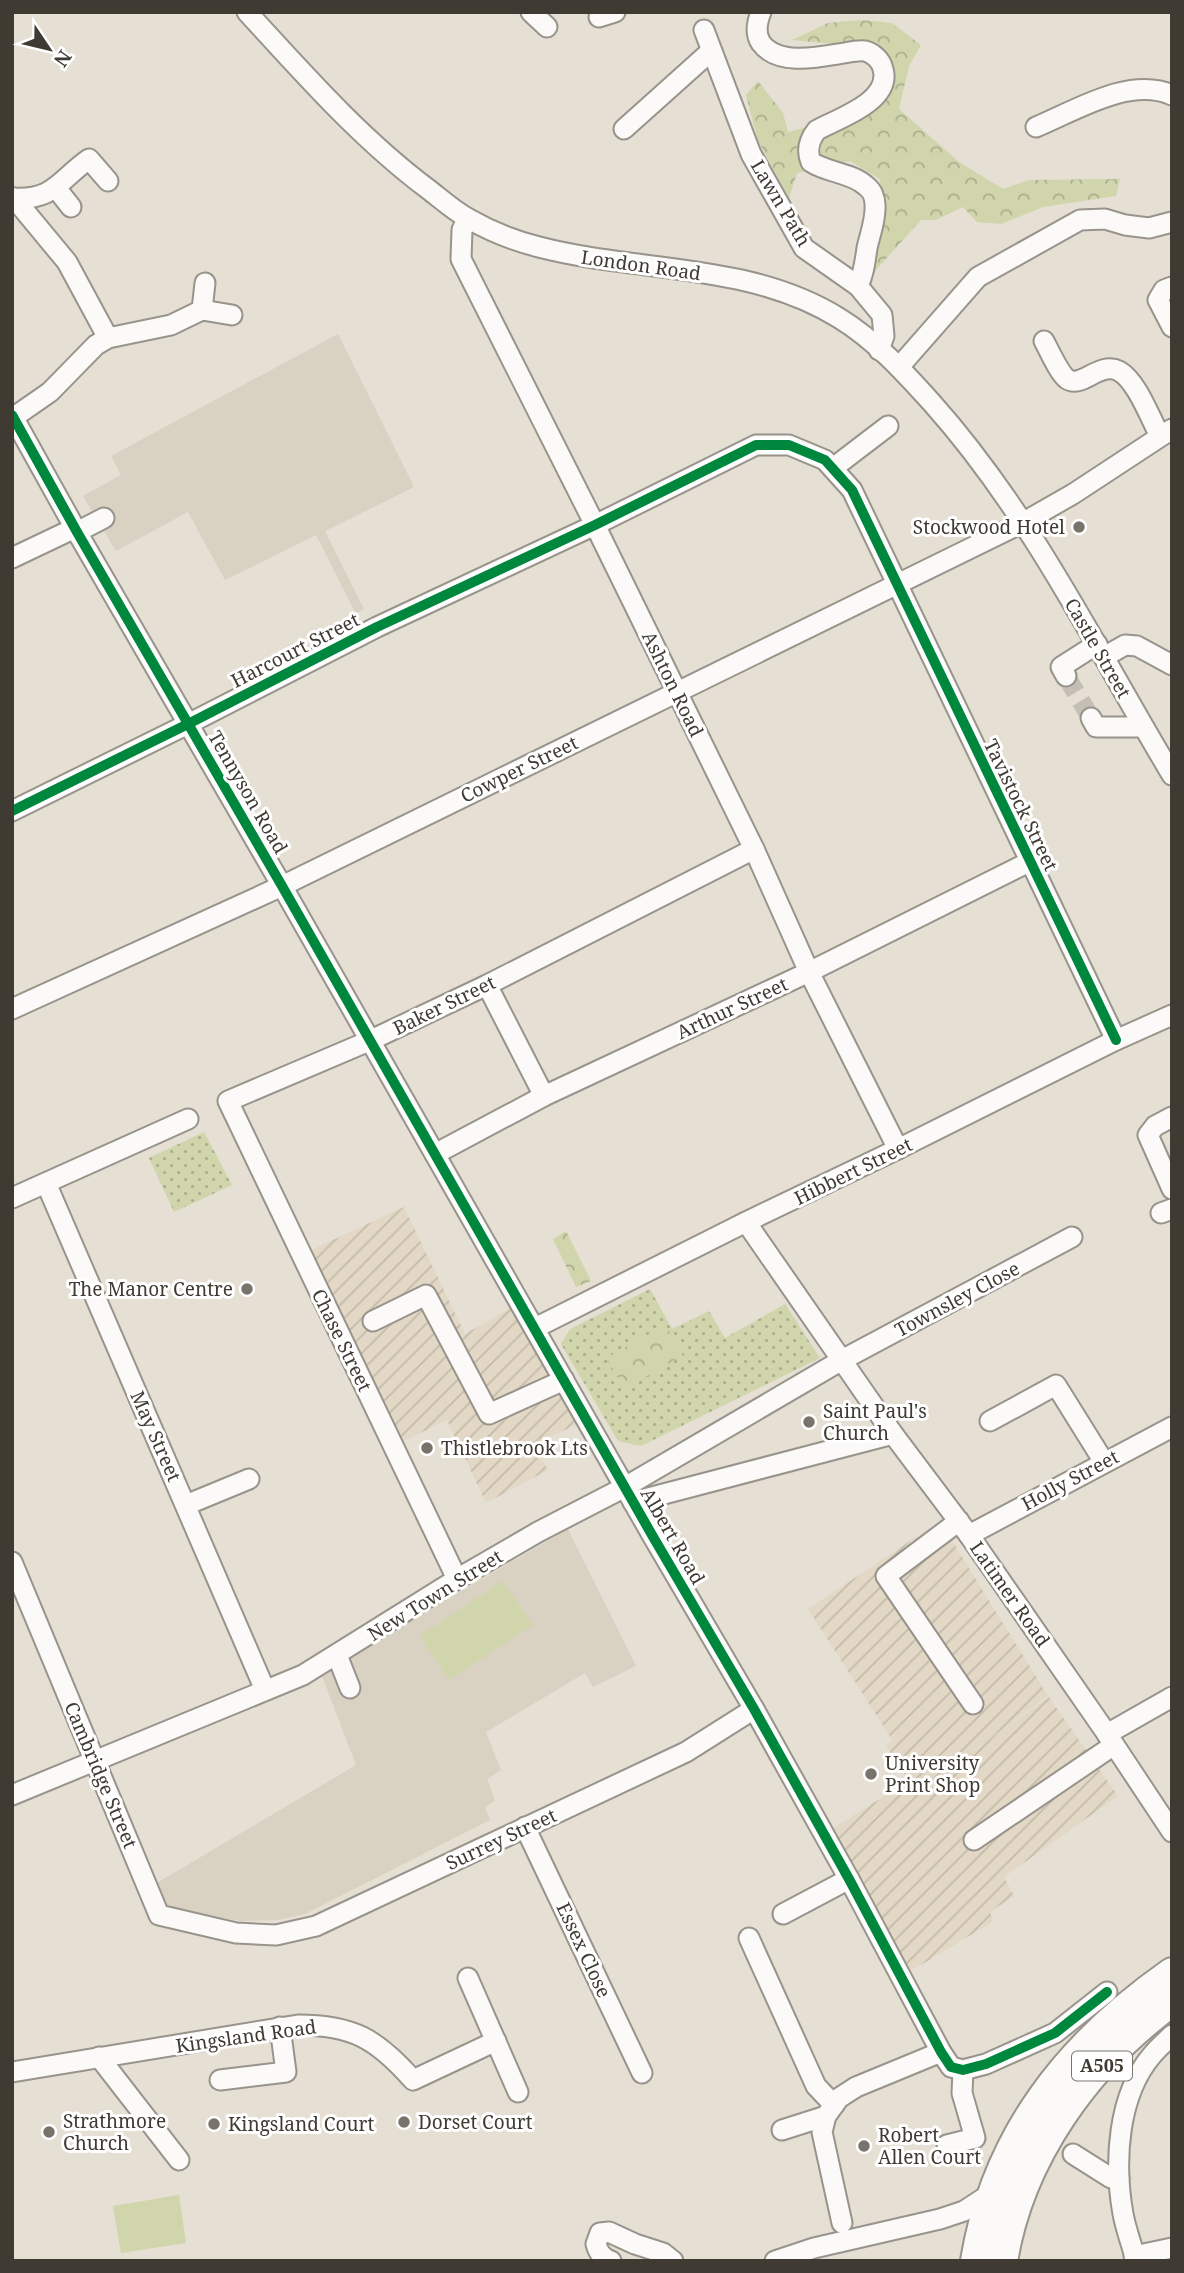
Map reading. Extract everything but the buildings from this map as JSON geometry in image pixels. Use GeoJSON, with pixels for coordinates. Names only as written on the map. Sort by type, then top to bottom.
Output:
{"type":"FeatureCollection","features":[{"type":"Feature","properties":{"kind":"highway","name":"A505"},"geometry":{"type":"LineString","coordinates":[[975,2261],[993,2192],[1025,2120],[1037,2102],[1071,2059],[1107,2022],[1137,1996],[1172,1972]]}},
{"type":"Feature","properties":{"kind":"highway","name":"A505"},"geometry":{"type":"LineString","coordinates":[[1003,2261],[1019,2196],[1045,2142],[1063,2114],[1112,2053],[1172,2002]]}},
{"type":"Feature","properties":{"kind":"street","name":"London Road"},"geometry":{"type":"LineString","coordinates":[[247,12],[356,129],[408,174],[467,219],[515,239],[575,255],[743,279],[782,290],[840,318],[899,367],[963,438],[1024,522]]}},
{"type":"Feature","properties":{"kind":"street"},"geometry":{"type":"LineString","coordinates":[[531,12],[547,27]]}},
{"type":"Feature","properties":{"kind":"street"},"geometry":{"type":"LineString","coordinates":[[761,12],[757,36],[763,46],[772,53],[786,58],[822,57],[860,51],[869,52],[882,64],[885,73],[882,85],[872,101],[817,130],[808,149],[811,162],[822,169],[857,179],[872,193],[876,204],[874,220],[863,275],[858,286]]}},
{"type":"Feature","properties":{"kind":"street","name":"Lawn Path"},"geometry":{"type":"LineString","coordinates":[[704,30],[751,154],[804,248],[858,286],[882,316],[884,336],[879,350]]}},
{"type":"Feature","properties":{"kind":"street"},"geometry":{"type":"LineString","coordinates":[[624,129],[711,51]]}},
{"type":"Feature","properties":{"kind":"street"},"geometry":{"type":"LineString","coordinates":[[1036,127],[1121,91],[1143,89],[1172,95]]}},
{"type":"Feature","properties":{"kind":"street"},"geometry":{"type":"LineString","coordinates":[[13,198],[40,197],[56,188],[89,159],[108,181]]}},
{"type":"Feature","properties":{"kind":"street"},"geometry":{"type":"LineString","coordinates":[[56,188],[71,207]]}},
{"type":"Feature","properties":{"kind":"street"},"geometry":{"type":"LineString","coordinates":[[13,198],[67,262],[108,338]]}},
{"type":"Feature","properties":{"kind":"street","name":"Ashton Road"},"geometry":{"type":"LineString","coordinates":[[467,219],[462,230],[461,259],[677,692],[898,1149]]}},
{"type":"Feature","properties":{"kind":"street"},"geometry":{"type":"LineString","coordinates":[[899,367],[978,277],[1080,220],[1105,219],[1125,226],[1149,228],[1172,222]]}},
{"type":"Feature","properties":{"kind":"street"},"geometry":{"type":"LineString","coordinates":[[202,310],[205,283]]}},
{"type":"Feature","properties":{"kind":"street"},"geometry":{"type":"LineString","coordinates":[[1172,287],[1164,290],[1158,300],[1172,327]]}},
{"type":"Feature","properties":{"kind":"street"},"geometry":{"type":"LineString","coordinates":[[13,416],[50,392],[96,345],[108,338],[171,325],[202,310],[232,315]]}},
{"type":"Feature","properties":{"kind":"street"},"geometry":{"type":"LineString","coordinates":[[1044,341],[1065,378],[1079,381],[1104,369],[1116,370],[1126,377],[1166,433]]}},
{"type":"Feature","properties":{"kind":"street","name":"Tennyson Road"},"geometry":{"type":"LineString","coordinates":[[13,416],[369,1041]]}},
{"type":"Feature","properties":{"kind":"street"},"geometry":{"type":"LineString","coordinates":[[833,468],[888,426]]}},
{"type":"Feature","properties":{"kind":"street","name":"Cowper Street"},"geometry":{"type":"LineString","coordinates":[[12,1009],[282,886],[1024,522],[1073,494],[1166,433]]}},
{"type":"Feature","properties":{"kind":"street","name":"Harcourt Street"},"geometry":{"type":"LineString","coordinates":[[12,810],[377,627],[595,525],[756,445],[789,444],[825,460],[833,468]]}},
{"type":"Feature","properties":{"kind":"street","name":"Tavistock Street"},"geometry":{"type":"LineString","coordinates":[[833,468],[852,490],[1116,1040]]}},
{"type":"Feature","properties":{"kind":"street"},"geometry":{"type":"LineString","coordinates":[[12,558],[104,517]]}},
{"type":"Feature","properties":{"kind":"street","name":"Castle Street"},"geometry":{"type":"LineString","coordinates":[[1024,522],[1172,775]]}},
{"type":"Feature","properties":{"kind":"street"},"geometry":{"type":"LineString","coordinates":[[1066,676],[1061,667],[1101,650],[1125,645],[1137,646],[1172,665]]}},
{"type":"Feature","properties":{"kind":"street"},"geometry":{"type":"LineString","coordinates":[[1091,719],[1096,727],[1143,727]]}},
{"type":"Feature","properties":{"kind":"street","name":"Baker Street"},"geometry":{"type":"LineString","coordinates":[[228,1101],[369,1041],[487,985],[754,849]]}},
{"type":"Feature","properties":{"kind":"street","name":"Arthur Street"},"geometry":{"type":"LineString","coordinates":[[435,1154],[544,1096],[810,971],[1029,862]]}},
{"type":"Feature","properties":{"kind":"street"},"geometry":{"type":"LineString","coordinates":[[487,985],[544,1096]]}},
{"type":"Feature","properties":{"kind":"street","name":"Hibbert Street"},"geometry":{"type":"LineString","coordinates":[[535,1328],[1116,1040],[1172,1015]]}},
{"type":"Feature","properties":{"kind":"street","name":"Albert Road"},"geometry":{"type":"LineString","coordinates":[[369,1041],[754,1709],[941,2052]]}},
{"type":"Feature","properties":{"kind":"street","name":"Chase Street"},"geometry":{"type":"LineString","coordinates":[[228,1101],[457,1579]]}},
{"type":"Feature","properties":{"kind":"street"},"geometry":{"type":"LineString","coordinates":[[1172,1117],[1155,1126],[1148,1135],[1172,1189]]}},
{"type":"Feature","properties":{"kind":"street"},"geometry":{"type":"LineString","coordinates":[[12,1198],[188,1119]]}},
{"type":"Feature","properties":{"kind":"street","name":"May Street"},"geometry":{"type":"LineString","coordinates":[[46,1182],[265,1690]]}},
{"type":"Feature","properties":{"kind":"street","name":"Latimer Road"},"geometry":{"type":"LineString","coordinates":[[746,1222],[893,1434],[964,1528],[1172,1832]]}},
{"type":"Feature","properties":{"kind":"street","name":"Townsley Close"},"geometry":{"type":"LineString","coordinates":[[842,1360],[1072,1237]]}},
{"type":"Feature","properties":{"kind":"street"},"geometry":{"type":"LineString","coordinates":[[373,1321],[426,1295],[489,1414],[564,1380]]}},
{"type":"Feature","properties":{"kind":"street","name":"New Town Street"},"geometry":{"type":"LineString","coordinates":[[12,1795],[303,1675],[538,1532],[629,1494],[842,1360]]}},
{"type":"Feature","properties":{"kind":"street"},"geometry":{"type":"LineString","coordinates":[[990,1421],[1056,1385],[1104,1462]]}},
{"type":"Feature","properties":{"kind":"street","name":"Holly Street"},"geometry":{"type":"LineString","coordinates":[[973,1704],[886,1576],[964,1528],[1172,1427]]}},
{"type":"Feature","properties":{"kind":"street"},"geometry":{"type":"LineString","coordinates":[[629,1494],[893,1434]]}},
{"type":"Feature","properties":{"kind":"street"},"geometry":{"type":"LineString","coordinates":[[187,1505],[249,1479]]}},
{"type":"Feature","properties":{"kind":"street","name":"Cambridge Street"},"geometry":{"type":"LineString","coordinates":[[12,1562],[159,1915],[236,1933]]}},
{"type":"Feature","properties":{"kind":"street"},"geometry":{"type":"LineString","coordinates":[[337,1655],[350,1688]]}},
{"type":"Feature","properties":{"kind":"street"},"geometry":{"type":"LineString","coordinates":[[974,1840],[1172,1698]]}},
{"type":"Feature","properties":{"kind":"street","name":"Surrey Street"},"geometry":{"type":"LineString","coordinates":[[236,1933],[276,1935],[316,1926],[686,1752],[754,1709]]}},
{"type":"Feature","properties":{"kind":"street","name":"Essex Close"},"geometry":{"type":"LineString","coordinates":[[525,1828],[642,2073]]}},
{"type":"Feature","properties":{"kind":"street"},"geometry":{"type":"LineString","coordinates":[[783,1914],[849,1879]]}},
{"type":"Feature","properties":{"kind":"street"},"geometry":{"type":"LineString","coordinates":[[749,1938],[816,2086],[830,2110]]}},
{"type":"Feature","properties":{"kind":"street"},"geometry":{"type":"LineString","coordinates":[[468,1978],[518,2092]]}},
{"type":"Feature","properties":{"kind":"street"},"geometry":{"type":"LineString","coordinates":[[842,2222],[822,2132],[830,2110],[839,2098],[856,2087],[941,2052],[951,2067],[963,2070],[986,2064],[1055,2032],[1107,1992]]}},
{"type":"Feature","properties":{"kind":"street","name":"Kingsland Road"},"geometry":{"type":"LineString","coordinates":[[12,2072],[280,2027],[324,2025],[350,2030],[384,2051],[413,2080],[496,2041]]}},
{"type":"Feature","properties":{"kind":"street"},"geometry":{"type":"LineString","coordinates":[[220,2080],[286,2073],[280,2027]]}},
{"type":"Feature","properties":{"kind":"street"},"geometry":{"type":"LineString","coordinates":[[1172,2035],[1151,2056],[1125,2107],[1121,2129],[1119,2178],[1135,2259],[1172,2248]]}},
{"type":"Feature","properties":{"kind":"street"},"geometry":{"type":"LineString","coordinates":[[99,2057],[179,2160]]}},
{"type":"Feature","properties":{"kind":"street"},"geometry":{"type":"LineString","coordinates":[[947,2145],[975,2138],[962,2093],[963,2070]]}},
{"type":"Feature","properties":{"kind":"street"},"geometry":{"type":"LineString","coordinates":[[782,2130],[830,2110]]}},
{"type":"Feature","properties":{"kind":"street"},"geometry":{"type":"LineString","coordinates":[[1073,2154],[1111,2178],[1119,2178]]}},
{"type":"Feature","properties":{"kind":"street"},"geometry":{"type":"LineString","coordinates":[[775,2261],[814,2248],[964,2211],[993,2192]]}},
{"type":"Feature","properties":{"kind":"street"},"geometry":{"type":"LineString","coordinates":[[635,2244],[624,2256],[612,2261],[597,2250],[596,2244],[600,2233],[609,2232],[663,2253],[673,2261]]}},
{"type":"Feature","properties":{"kind":"shaded area"},"geometry":{"type":"Polygon","coordinates":[[[338,334],[414,487],[325,531],[364,609],[356,614],[316,535],[225,580],[188,512],[116,551],[83,496],[121,475],[111,456],[338,334]]]}},
{"type":"Feature","properties":{"kind":"shaded area"},"geometry":{"type":"Polygon","coordinates":[[[404,1207],[465,1334],[512,1307],[577,1424],[534,1445],[548,1470],[486,1503],[447,1420],[402,1442],[309,1251],[404,1207]]]}},
{"type":"Feature","properties":{"kind":"shaded area"},"geometry":{"type":"Polygon","coordinates":[[[940,1521],[1048,1696],[968,1755],[1049,1697],[1118,1796],[1004,1877],[1014,1896],[990,1912],[994,1921],[911,1971],[830,1830],[909,1781],[886,1745],[893,1741],[808,1609],[940,1521]]]}},
{"type":"Feature","properties":{"kind":"shaded area"},"geometry":{"type":"Polygon","coordinates":[[[568,1529],[636,1666],[593,1687],[585,1673],[486,1732],[501,1770],[487,1779],[495,1800],[485,1808],[490,1820],[305,1914],[278,1920],[241,1921],[165,1907],[155,1884],[356,1765],[322,1676],[389,1633],[568,1529]]]}},
{"type":"Feature","properties":{"kind":"green space"},"geometry":{"type":"Polygon","coordinates":[[[861,20],[892,23],[921,45],[909,66],[899,109],[959,162],[1003,189],[1029,180],[1120,179],[1116,196],[1043,207],[1001,224],[977,222],[963,207],[936,220],[921,220],[875,271],[882,205],[880,179],[850,161],[797,173],[789,198],[758,141],[746,95],[758,81],[783,113],[788,132],[825,122],[869,101],[884,66],[870,44],[792,40],[828,23],[861,20]]]}},
{"type":"Feature","properties":{"kind":"green space"},"geometry":{"type":"Polygon","coordinates":[[[204,1132],[232,1185],[174,1212],[149,1158],[204,1132]]]}},
{"type":"Feature","properties":{"kind":"green space"},"geometry":{"type":"Polygon","coordinates":[[[566,1231],[591,1281],[576,1287],[553,1239],[566,1231]]]}},
{"type":"Feature","properties":{"kind":"green space"},"geometry":{"type":"Polygon","coordinates":[[[650,1289],[672,1329],[709,1311],[725,1338],[785,1304],[820,1358],[641,1446],[618,1441],[561,1344],[570,1329],[650,1289]]]}},
{"type":"Feature","properties":{"kind":"green space"},"geometry":{"type":"Polygon","coordinates":[[[665,1325],[683,1355],[625,1389],[606,1358],[665,1325]]]}},
{"type":"Feature","properties":{"kind":"green space"},"geometry":{"type":"Polygon","coordinates":[[[503,1581],[533,1625],[449,1680],[420,1636],[503,1581]]]}},
{"type":"Feature","properties":{"kind":"green space"},"geometry":{"type":"Polygon","coordinates":[[[179,2195],[186,2243],[121,2253],[113,2206],[179,2195]]]}},
{"type":"Feature","properties":{"kind":"tunnel"},"geometry":{"type":"LineString","coordinates":[[1066,676],[1091,718]]}},
{"type":"Feature","properties":{"kind":"cycle path"},"geometry":{"type":"LineString","coordinates":[[12,415],[754,1709],[951,2067],[963,2070],[986,2064],[1055,2033],[1107,1992]]}},
{"type":"Feature","properties":{"kind":"cycle path"},"geometry":{"type":"LineString","coordinates":[[12,811],[377,627],[595,525],[756,445],[789,445],[825,460],[852,490],[1116,1040]]}},
{"type":"Feature","properties":{"kind":"place","name":"Stockwood Hotel"},"geometry":{"type":"Point","coordinates":[1079,527]}},
{"type":"Feature","properties":{"kind":"place","name":"The Manor Centre"},"geometry":{"type":"Point","coordinates":[247,1289]}},
{"type":"Feature","properties":{"kind":"place","name":"Saint Paul's Church"},"geometry":{"type":"Point","coordinates":[809,1422]}},
{"type":"Feature","properties":{"kind":"place","name":"Thistlebrook Lts"},"geometry":{"type":"Point","coordinates":[427,1448]}},
{"type":"Feature","properties":{"kind":"place","name":"University Print Shop"},"geometry":{"type":"Point","coordinates":[871,1774]}},
{"type":"Feature","properties":{"kind":"place","name":"Dorset Court"},"geometry":{"type":"Point","coordinates":[404,2122]}},
{"type":"Feature","properties":{"kind":"place","name":"Kingsland Court"},"geometry":{"type":"Point","coordinates":[214,2124]}},
{"type":"Feature","properties":{"kind":"place","name":"Strathmore Church"},"geometry":{"type":"Point","coordinates":[49,2132]}},
{"type":"Feature","properties":{"kind":"place","name":"Robert Allen Court"},"geometry":{"type":"Point","coordinates":[864,2146]}}]}
